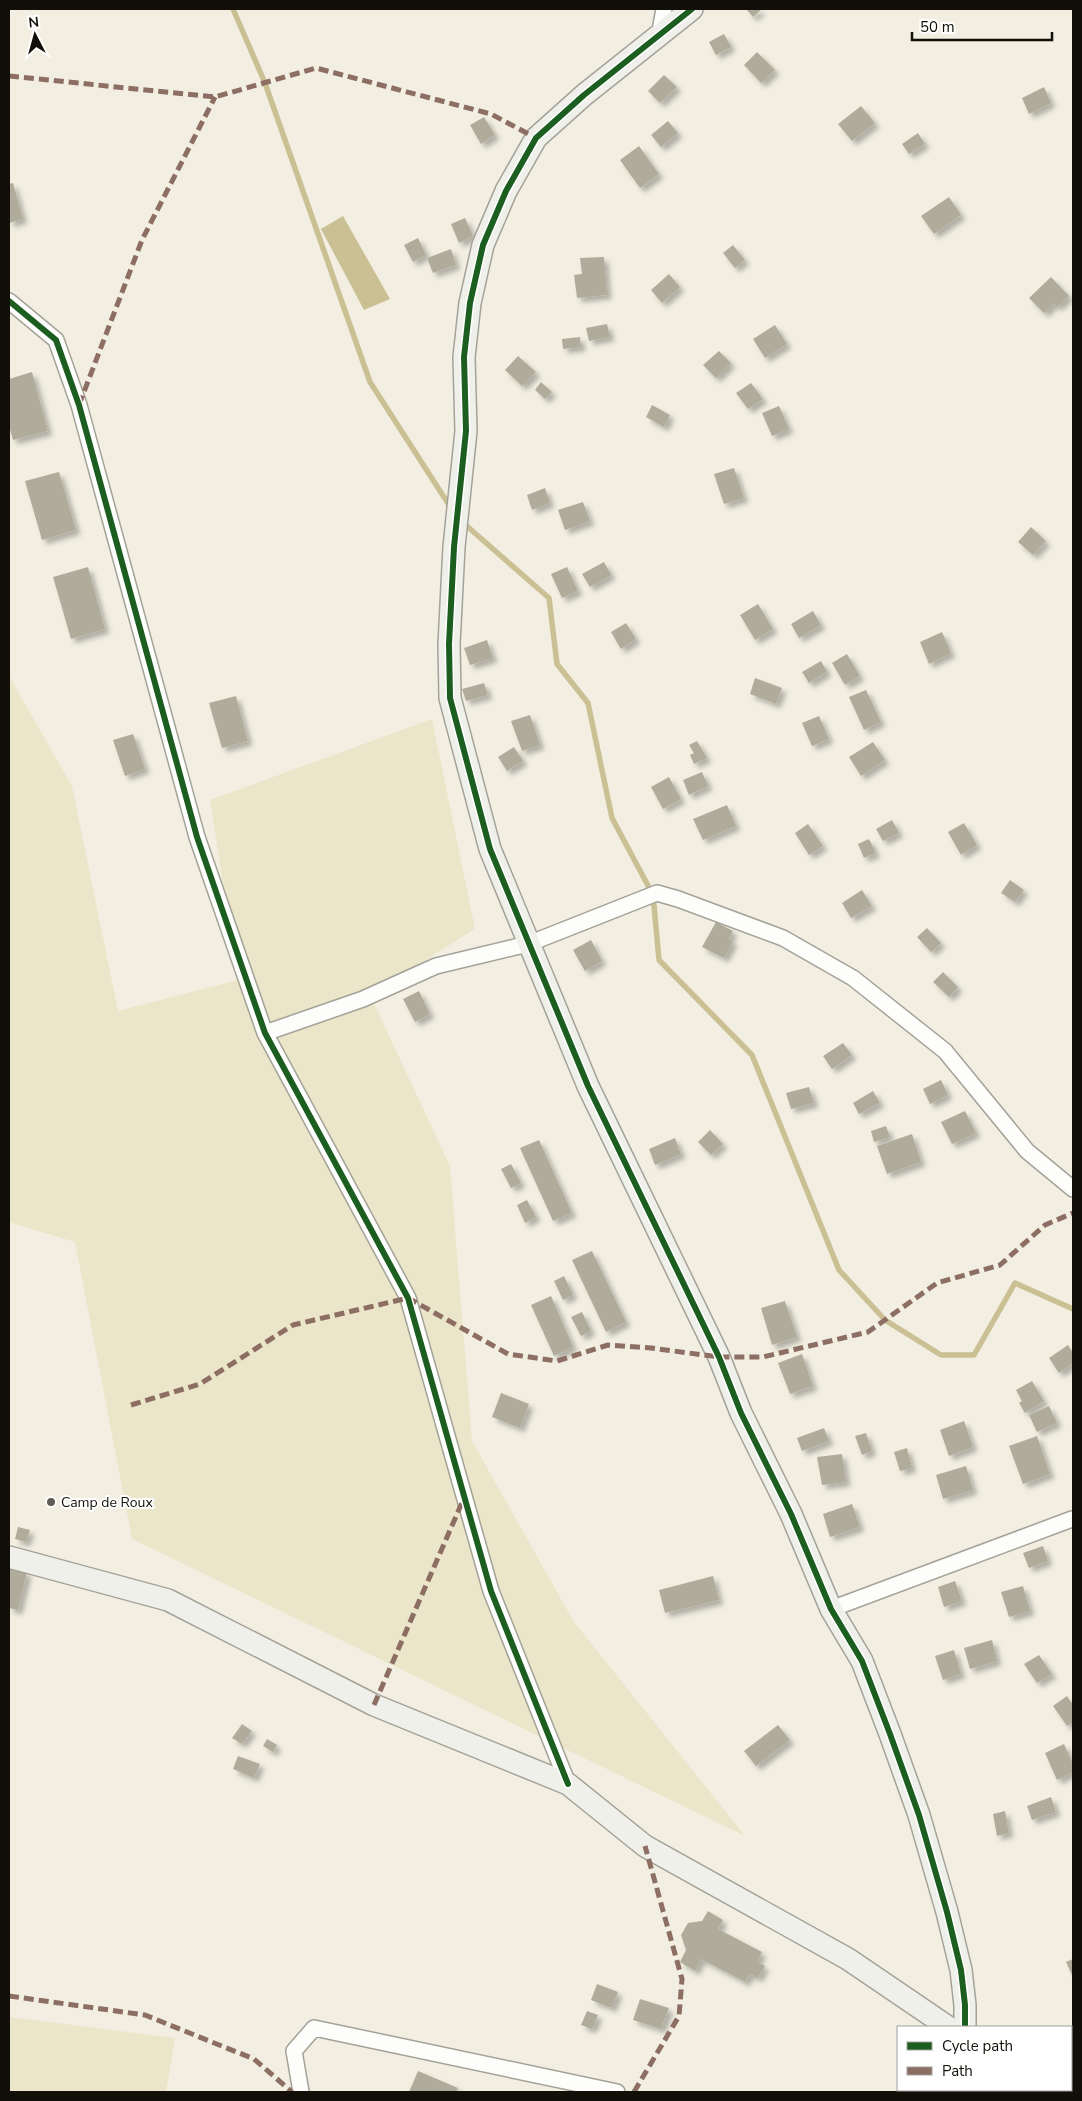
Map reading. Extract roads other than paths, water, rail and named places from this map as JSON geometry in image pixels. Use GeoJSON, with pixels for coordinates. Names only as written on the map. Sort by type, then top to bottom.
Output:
{"type":"FeatureCollection","features":[{"type":"Feature","properties":{"kind":"street"},"geometry":{"type":"LineString","coordinates":[[659,36],[664,9]]}},
{"type":"Feature","properties":{"kind":"street"},"geometry":{"type":"LineString","coordinates":[[692,9],[584,95],[536,138],[506,191],[483,245],[470,302],[464,357],[466,431],[454,547],[449,644],[450,698],[490,850],[588,1086],[719,1357],[741,1413],[791,1514],[831,1609],[862,1661],[919,1815],[947,1912],[961,1970],[965,2026]]}},
{"type":"Feature","properties":{"kind":"street"},"geometry":{"type":"LineString","coordinates":[[9,301],[56,340],[79,405],[197,837],[265,1033],[408,1298],[491,1592],[568,1784]]}},
{"type":"Feature","properties":{"kind":"street"},"geometry":{"type":"LineString","coordinates":[[265,1033],[363,999],[436,966],[528,944],[657,893],[783,938],[853,978],[945,1051],[1026,1151],[1073,1189]]}},
{"type":"Feature","properties":{"kind":"street"},"geometry":{"type":"LineString","coordinates":[[831,1609],[1072,1519]]}},
{"type":"Feature","properties":{"kind":"street"},"geometry":{"type":"LineString","coordinates":[[9,1557],[168,1600],[374,1705],[568,1784],[645,1846],[848,1959],[947,2026]]}},
{"type":"Feature","properties":{"kind":"street"},"geometry":{"type":"LineString","coordinates":[[301,2092],[294,2051],[314,2028],[618,2092]]}},
{"type":"Feature","properties":{"kind":"waterway"},"geometry":{"type":"LineString","coordinates":[[233,9],[265,83],[370,382],[451,508]]}},
{"type":"Feature","properties":{"kind":"waterway"},"geometry":{"type":"LineString","coordinates":[[461,521],[549,598],[557,664],[588,703],[612,818],[653,895],[659,960],[752,1055],[839,1270],[885,1320],[941,1355],[974,1355],[1015,1283],[1073,1309]]}},
{"type":"Feature","properties":{"kind":"place","name":"Camp de Roux"},"geometry":{"type":"Point","coordinates":[51,1502]}}]}
